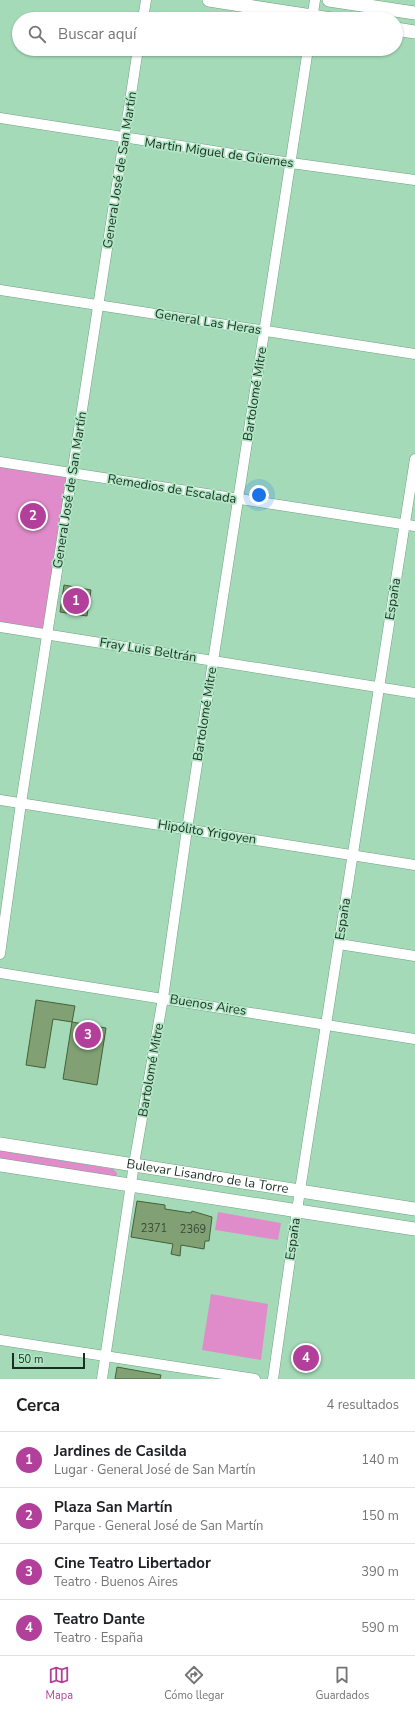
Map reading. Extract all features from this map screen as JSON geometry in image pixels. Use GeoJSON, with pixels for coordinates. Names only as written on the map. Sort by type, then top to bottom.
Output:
{"type":"FeatureCollection","features":[{"type":"Feature","properties":{"kind":"main road"},"geometry":{"type":"LineString","coordinates":[[209,0],[278,12]]}},
{"type":"Feature","properties":{"kind":"main road"},"geometry":{"type":"LineString","coordinates":[[329,0],[415,13]]}},
{"type":"Feature","properties":{"kind":"main road"},"geometry":{"type":"LineString","coordinates":[[403,30],[415,32]]}},
{"type":"Feature","properties":{"kind":"main road","name":"Bulevar Lisandro de la Torre"},"geometry":{"type":"LineString","coordinates":[[0,1144],[415,1209]]}},
{"type":"Feature","properties":{"kind":"main road","name":"Bulevar Lisandro de la Torre"},"geometry":{"type":"LineString","coordinates":[[0,1165],[415,1229]]}},
{"type":"Feature","properties":{"kind":"street"},"geometry":{"type":"LineString","coordinates":[[144,12],[146,0]]}},
{"type":"Feature","properties":{"kind":"street"},"geometry":{"type":"LineString","coordinates":[[314,12],[315,0]]}},
{"type":"Feature","properties":{"kind":"street","name":"General José de San Martín"},"geometry":{"type":"LineString","coordinates":[[0,954],[21,803],[137,56]]}},
{"type":"Feature","properties":{"kind":"street","name":"Bartolomé Mitre"},"geometry":{"type":"LineString","coordinates":[[102,1379],[134,1164],[163,998],[187,829],[307,56]]}},
{"type":"Feature","properties":{"kind":"street","name":"Martin Miguel de Güemes"},"geometry":{"type":"LineString","coordinates":[[0,118],[291,164],[415,180]]}},
{"type":"Feature","properties":{"kind":"street","name":"General Las Heras"},"geometry":{"type":"LineString","coordinates":[[0,290],[415,354]]}},
{"type":"Feature","properties":{"kind":"street","name":"España"},"geometry":{"type":"LineString","coordinates":[[273,1379],[300,1190],[415,458]]}},
{"type":"Feature","properties":{"kind":"street","name":"Remedios de Escalada"},"geometry":{"type":"LineString","coordinates":[[0,462],[415,526]]}},
{"type":"Feature","properties":{"kind":"street","name":"Fray Luis Beltrán"},"geometry":{"type":"LineString","coordinates":[[0,627],[415,693]]}},
{"type":"Feature","properties":{"kind":"street","name":"Hipólito Yrigoyen"},"geometry":{"type":"LineString","coordinates":[[0,800],[415,865]]}},
{"type":"Feature","properties":{"kind":"street"},"geometry":{"type":"LineString","coordinates":[[339,944],[415,956]]}},
{"type":"Feature","properties":{"kind":"street","name":"Buenos Aires"},"geometry":{"type":"LineString","coordinates":[[0,973],[415,1039]]}},
{"type":"Feature","properties":{"kind":"street"},"geometry":{"type":"LineString","coordinates":[[0,1340],[255,1379]]}},
{"type":"Feature","properties":{"kind":"shaded area"},"geometry":{"type":"Polygon","coordinates":[[[0,462],[72,473],[48,635],[0,627],[0,462]]]}},
{"type":"Feature","properties":{"kind":"shaded area"},"geometry":{"type":"Polygon","coordinates":[[[0,1150],[113,1169],[117,1173],[116,1179],[0,1163],[0,1150]]]}},
{"type":"Feature","properties":{"kind":"shaded area"},"geometry":{"type":"Polygon","coordinates":[[[218,1212],[281,1223],[278,1240],[215,1230],[218,1212]]]}},
{"type":"Feature","properties":{"kind":"shaded area"},"geometry":{"type":"Polygon","coordinates":[[[211,1294],[268,1304],[261,1360],[202,1350],[211,1294]]]}},
{"type":"Feature","properties":{"kind":"building"},"geometry":{"type":"Polygon","coordinates":[[[64,585],[91,590],[87,616],[60,612],[64,585]]]}},
{"type":"Feature","properties":{"kind":"building"},"geometry":{"type":"Polygon","coordinates":[[[36,1000],[75,1006],[72,1022],[53,1019],[45,1068],[26,1065],[36,1000]]]}},
{"type":"Feature","properties":{"kind":"building"},"geometry":{"type":"Polygon","coordinates":[[[72,1022],[106,1028],[97,1085],[63,1079],[72,1022]]]}},
{"type":"Feature","properties":{"kind":"building"},"geometry":{"type":"Polygon","coordinates":[[[137,1201],[165,1205],[165,1209],[191,1213],[192,1211],[212,1217],[209,1241],[205,1241],[204,1249],[181,1245],[180,1256],[171,1254],[173,1244],[131,1237],[137,1201]]]}},
{"type":"Feature","properties":{"kind":"building"},"geometry":{"type":"Polygon","coordinates":[[[117,1367],[161,1375],[160,1379],[115,1379],[117,1367]]]}},
{"type":"Feature","properties":{"kind":"place","name":"Plaza San Martín"},"geometry":{"type":"Point","coordinates":[33,516]}},
{"type":"Feature","properties":{"kind":"place","name":"Jardines de Casilda"},"geometry":{"type":"Point","coordinates":[76,601]}},
{"type":"Feature","properties":{"kind":"place","name":"Cine Teatro Libertador"},"geometry":{"type":"Point","coordinates":[88,1035]}},
{"type":"Feature","properties":{"kind":"place","name":"Teatro Dante"},"geometry":{"type":"Point","coordinates":[306,1358]}}]}
